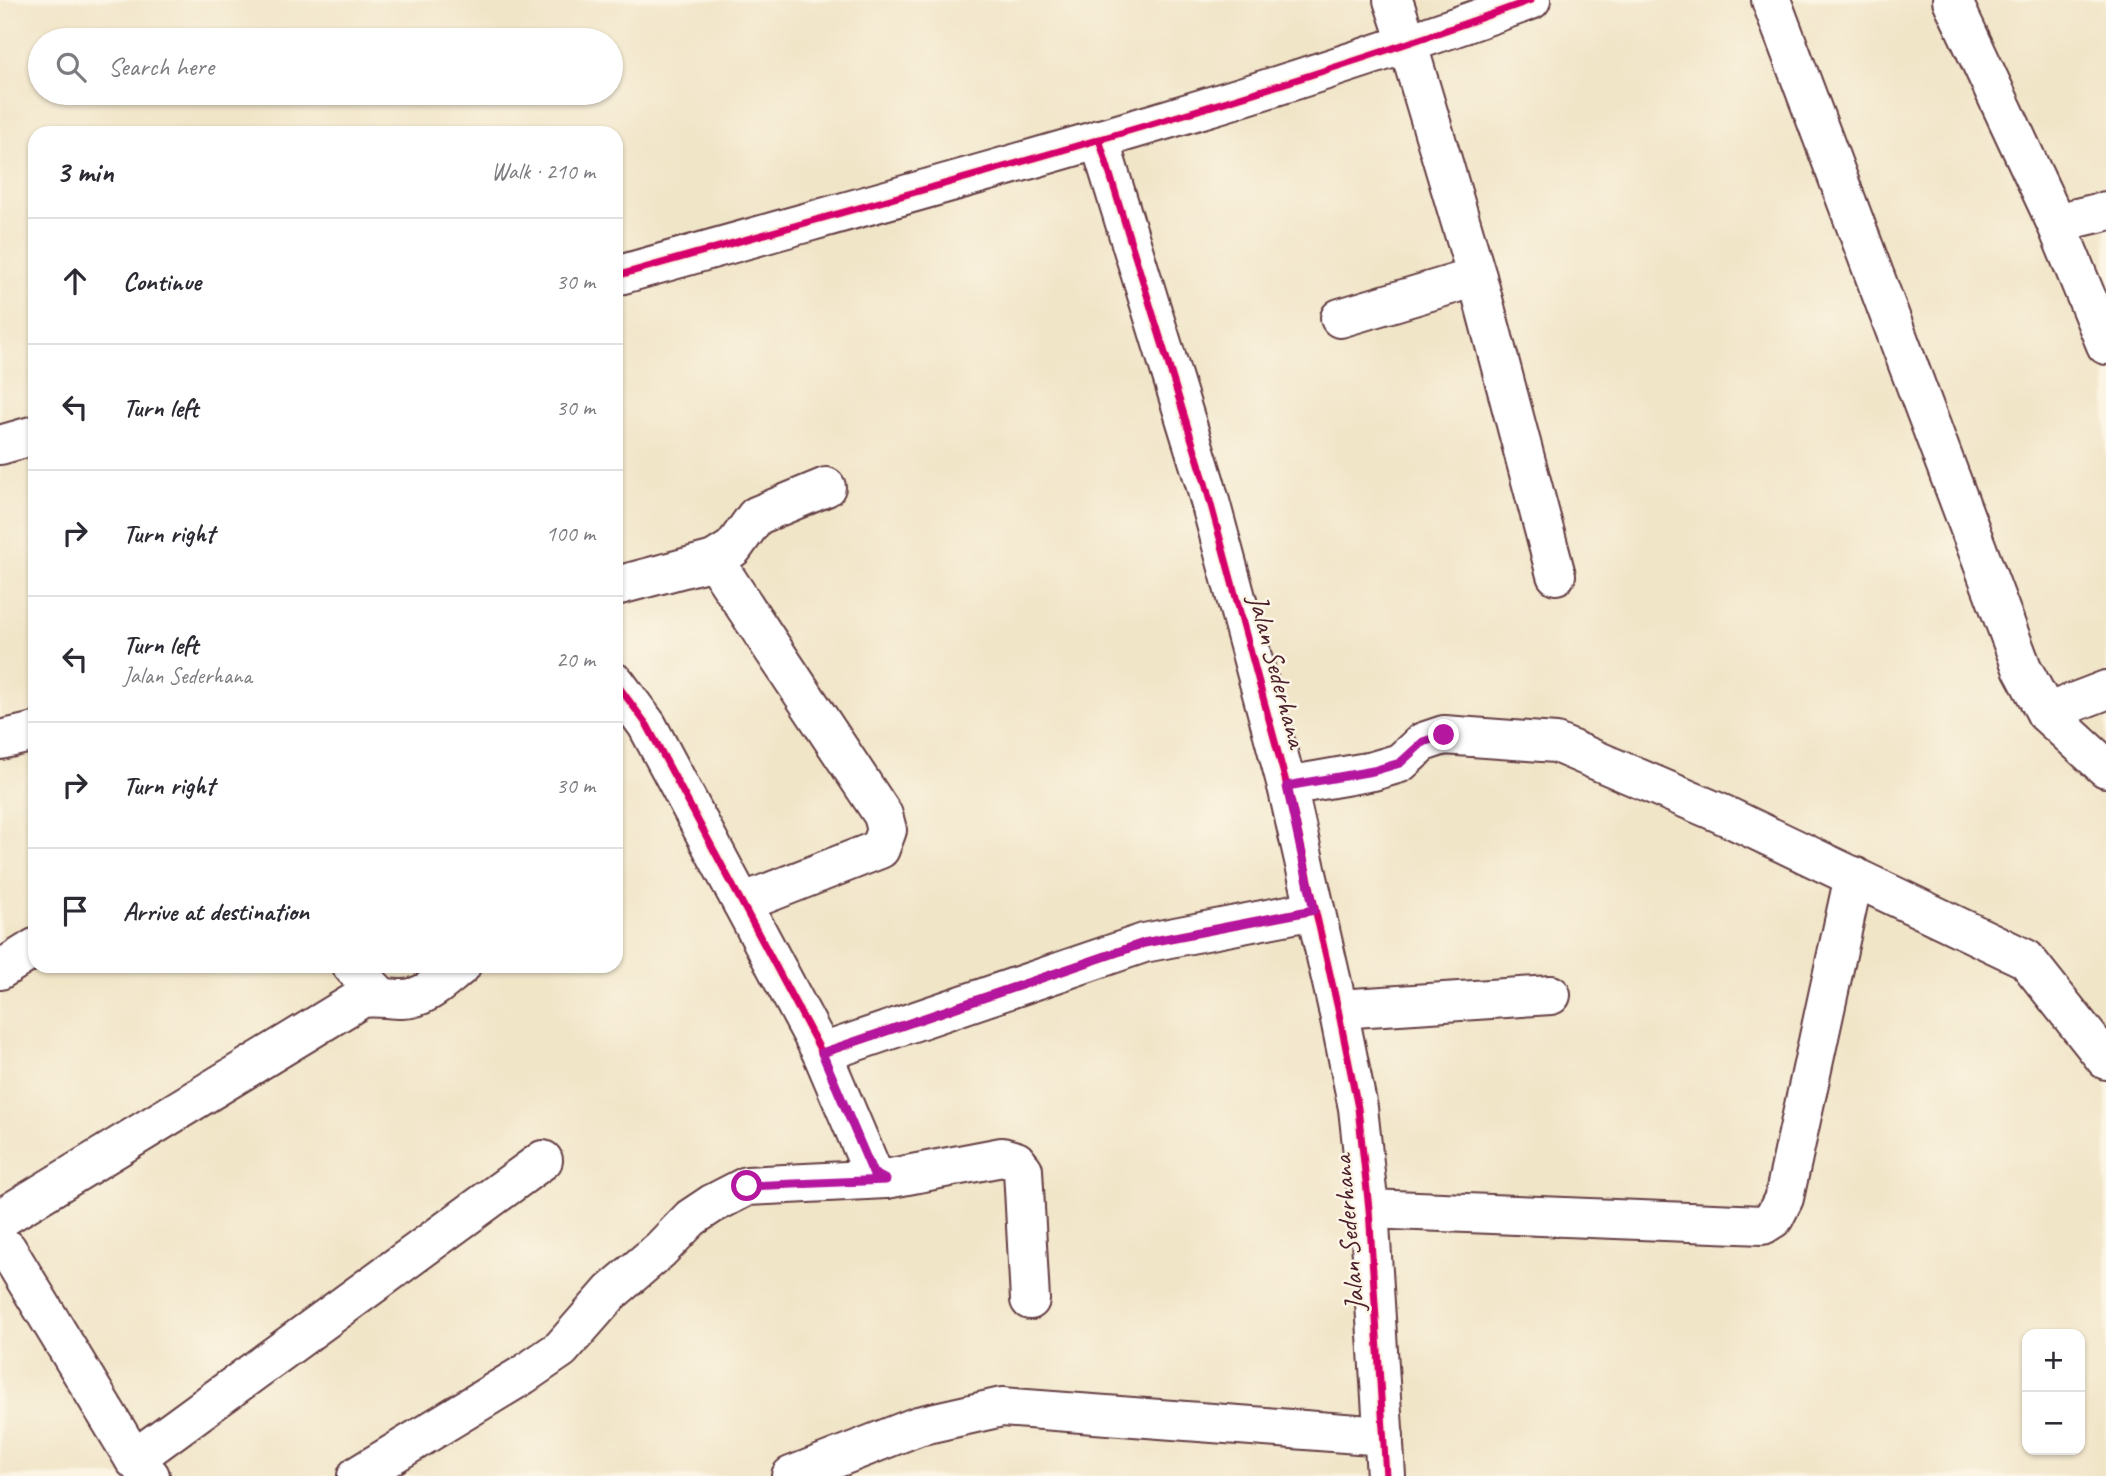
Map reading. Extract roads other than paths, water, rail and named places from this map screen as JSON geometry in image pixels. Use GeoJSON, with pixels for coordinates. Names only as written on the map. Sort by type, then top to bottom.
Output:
{"type":"FeatureCollection","features":[{"type":"Feature","properties":{"kind":"street"},"geometry":{"type":"LineString","coordinates":[[1393,0],[1477,277],[1556,575]]}},
{"type":"Feature","properties":{"kind":"street"},"geometry":{"type":"LineString","coordinates":[[623,274],[1099,139],[1408,45],[1531,0]]}},
{"type":"Feature","properties":{"kind":"street"},"geometry":{"type":"LineString","coordinates":[[1771,0],[2022,668],[2046,713],[2106,768]]}},
{"type":"Feature","properties":{"kind":"street"},"geometry":{"type":"LineString","coordinates":[[1952,0],[2056,223],[2106,345]]}},
{"type":"Feature","properties":{"kind":"street","name":"Jalan Sederhana"},"geometry":{"type":"LineString","coordinates":[[1099,139],[1205,483],[1287,786],[1338,1009],[1358,1108],[1369,1209],[1386,1476]]}},
{"type":"Feature","properties":{"kind":"street"},"geometry":{"type":"LineString","coordinates":[[2056,223],[2106,211]]}},
{"type":"Feature","properties":{"kind":"street"},"geometry":{"type":"LineString","coordinates":[[1340,318],[1477,277]]}},
{"type":"Feature","properties":{"kind":"street"},"geometry":{"type":"LineString","coordinates":[[0,445],[28,437]]}},
{"type":"Feature","properties":{"kind":"street"},"geometry":{"type":"LineString","coordinates":[[623,584],[715,560],[733,548],[756,516],[825,487]]}},
{"type":"Feature","properties":{"kind":"street"},"geometry":{"type":"LineString","coordinates":[[715,560],[883,815],[887,830],[880,849],[741,903]]}},
{"type":"Feature","properties":{"kind":"street"},"geometry":{"type":"LineString","coordinates":[[2046,713],[2106,690]]}},
{"type":"Feature","properties":{"kind":"street"},"geometry":{"type":"LineString","coordinates":[[623,692],[647,725],[822,1053],[873,1173],[886,1180]]}},
{"type":"Feature","properties":{"kind":"street"},"geometry":{"type":"LineString","coordinates":[[0,740],[28,734]]}},
{"type":"Feature","properties":{"kind":"street"},"geometry":{"type":"LineString","coordinates":[[1287,786],[1373,771],[1400,763],[1423,742],[1444,735],[1556,743],[1722,814],[2026,959],[2106,1060]]}},
{"type":"Feature","properties":{"kind":"street"},"geometry":{"type":"LineString","coordinates":[[1369,1209],[1763,1225],[1774,1218],[1784,1198],[1854,876]]}},
{"type":"Feature","properties":{"kind":"street"},"geometry":{"type":"LineString","coordinates":[[822,1053],[1144,943],[1314,910]]}},
{"type":"Feature","properties":{"kind":"street"},"geometry":{"type":"LineString","coordinates":[[0,970],[28,952]]}},
{"type":"Feature","properties":{"kind":"street"},"geometry":{"type":"LineString","coordinates":[[359,973],[380,996]]}},
{"type":"Feature","properties":{"kind":"street"},"geometry":{"type":"LineString","coordinates":[[0,1219],[362,998],[415,998],[430,991],[452,973]]}},
{"type":"Feature","properties":{"kind":"street"},"geometry":{"type":"LineString","coordinates":[[1338,1009],[1550,995]]}},
{"type":"Feature","properties":{"kind":"street"},"geometry":{"type":"LineString","coordinates":[[357,1476],[561,1349],[611,1292],[660,1250],[691,1218],[747,1186],[886,1180],[1002,1157],[1016,1161],[1023,1170],[1030,1300]]}},
{"type":"Feature","properties":{"kind":"street"},"geometry":{"type":"LineString","coordinates":[[0,1246],[7,1249],[142,1467],[543,1160]]}},
{"type":"Feature","properties":{"kind":"street"},"geometry":{"type":"LineString","coordinates":[[791,1476],[918,1426],[1002,1407],[1384,1436]]}}]}
